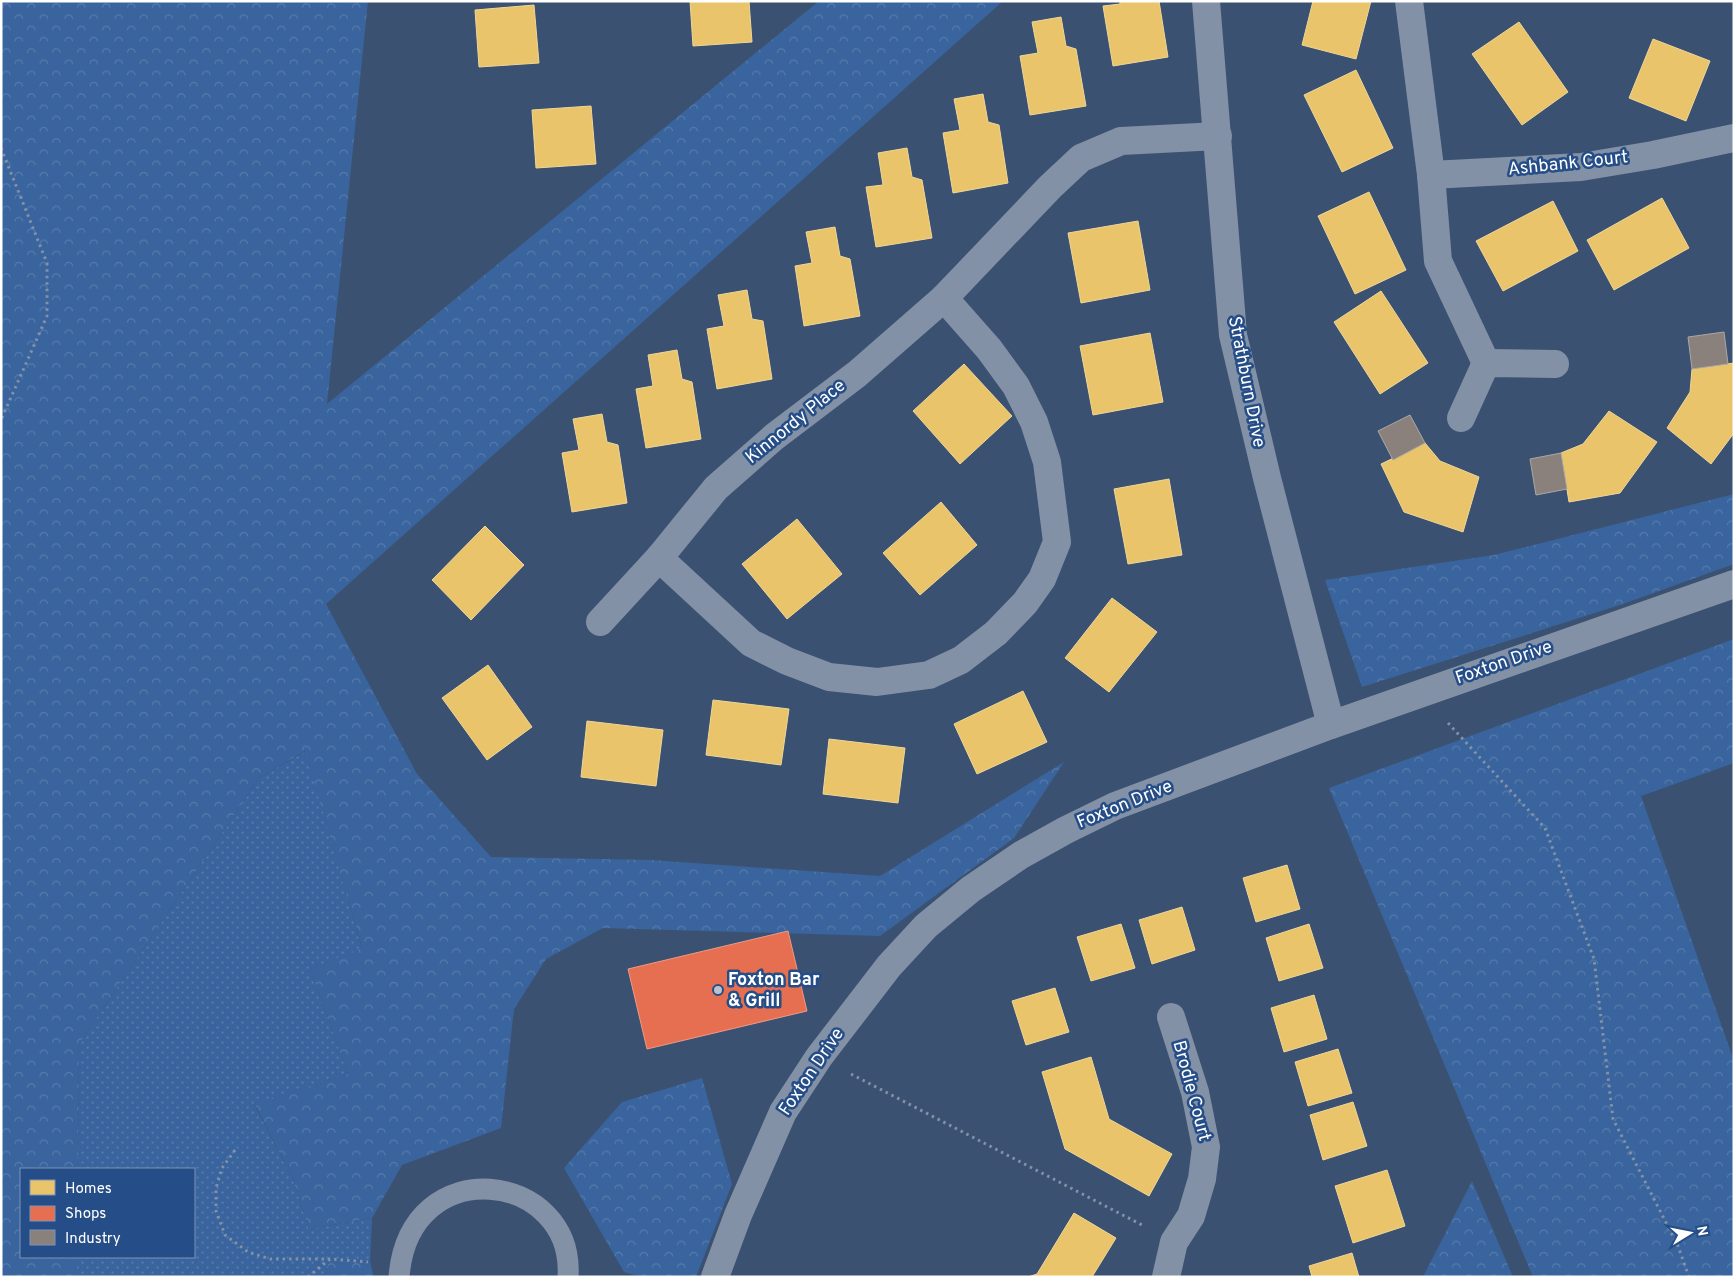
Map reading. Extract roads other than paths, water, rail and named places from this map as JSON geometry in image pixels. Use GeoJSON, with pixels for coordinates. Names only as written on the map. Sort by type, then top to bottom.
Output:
{"type":"FeatureCollection","features":[{"type":"Feature","properties":{"kind":"street","name":"Strathburn Drive"},"geometry":{"type":"LineString","coordinates":[[1206,1],[1234,335],[1266,478],[1331,725]]}},
{"type":"Feature","properties":{"kind":"street"},"geometry":{"type":"LineString","coordinates":[[1409,1],[1431,175],[1438,261],[1486,363],[1461,418]]}},
{"type":"Feature","properties":{"kind":"street","name":"Kinnordy Place"},"geometry":{"type":"LineString","coordinates":[[600,622],[659,558],[716,488],[774,437],[857,374],[944,298],[1050,187],[1081,158],[1121,141],[1218,136]]}},
{"type":"Feature","properties":{"kind":"street","name":"Ashbank Court"},"geometry":{"type":"LineString","coordinates":[[1431,175],[1580,167],[1653,155],[1734,138]]}},
{"type":"Feature","properties":{"kind":"street"},"geometry":{"type":"LineString","coordinates":[[659,558],[751,643],[787,661],[829,677],[877,682],[929,675],[961,660],[996,633],[1025,603],[1042,579],[1057,542],[1047,462],[1034,422],[1016,386],[989,349],[944,298]]}},
{"type":"Feature","properties":{"kind":"street"},"geometry":{"type":"LineString","coordinates":[[1486,363],[1555,364]]}},
{"type":"Feature","properties":{"kind":"street","name":"Foxton Drive"},"geometry":{"type":"LineString","coordinates":[[715,1277],[741,1208],[783,1112],[819,1057],[889,966],[926,926],[971,889],[1021,855],[1115,806],[1420,693],[1734,584]]}},
{"type":"Feature","properties":{"kind":"street","name":"Brodie Court"},"geometry":{"type":"LineString","coordinates":[[1166,1277],[1174,1242],[1191,1216],[1202,1179],[1206,1148],[1195,1092],[1171,1017]]}},
{"type":"Feature","properties":{"kind":"lane"},"geometry":{"type":"LineString","coordinates":[[400,1271],[402,1252],[414,1225],[435,1204],[461,1191],[491,1188],[519,1195],[544,1212],[561,1236],[569,1264],[568,1277]]}},
{"type":"Feature","properties":{"kind":"place","name":"Foxton Bar & Grill"},"geometry":{"type":"Point","coordinates":[718,990]}}]}
